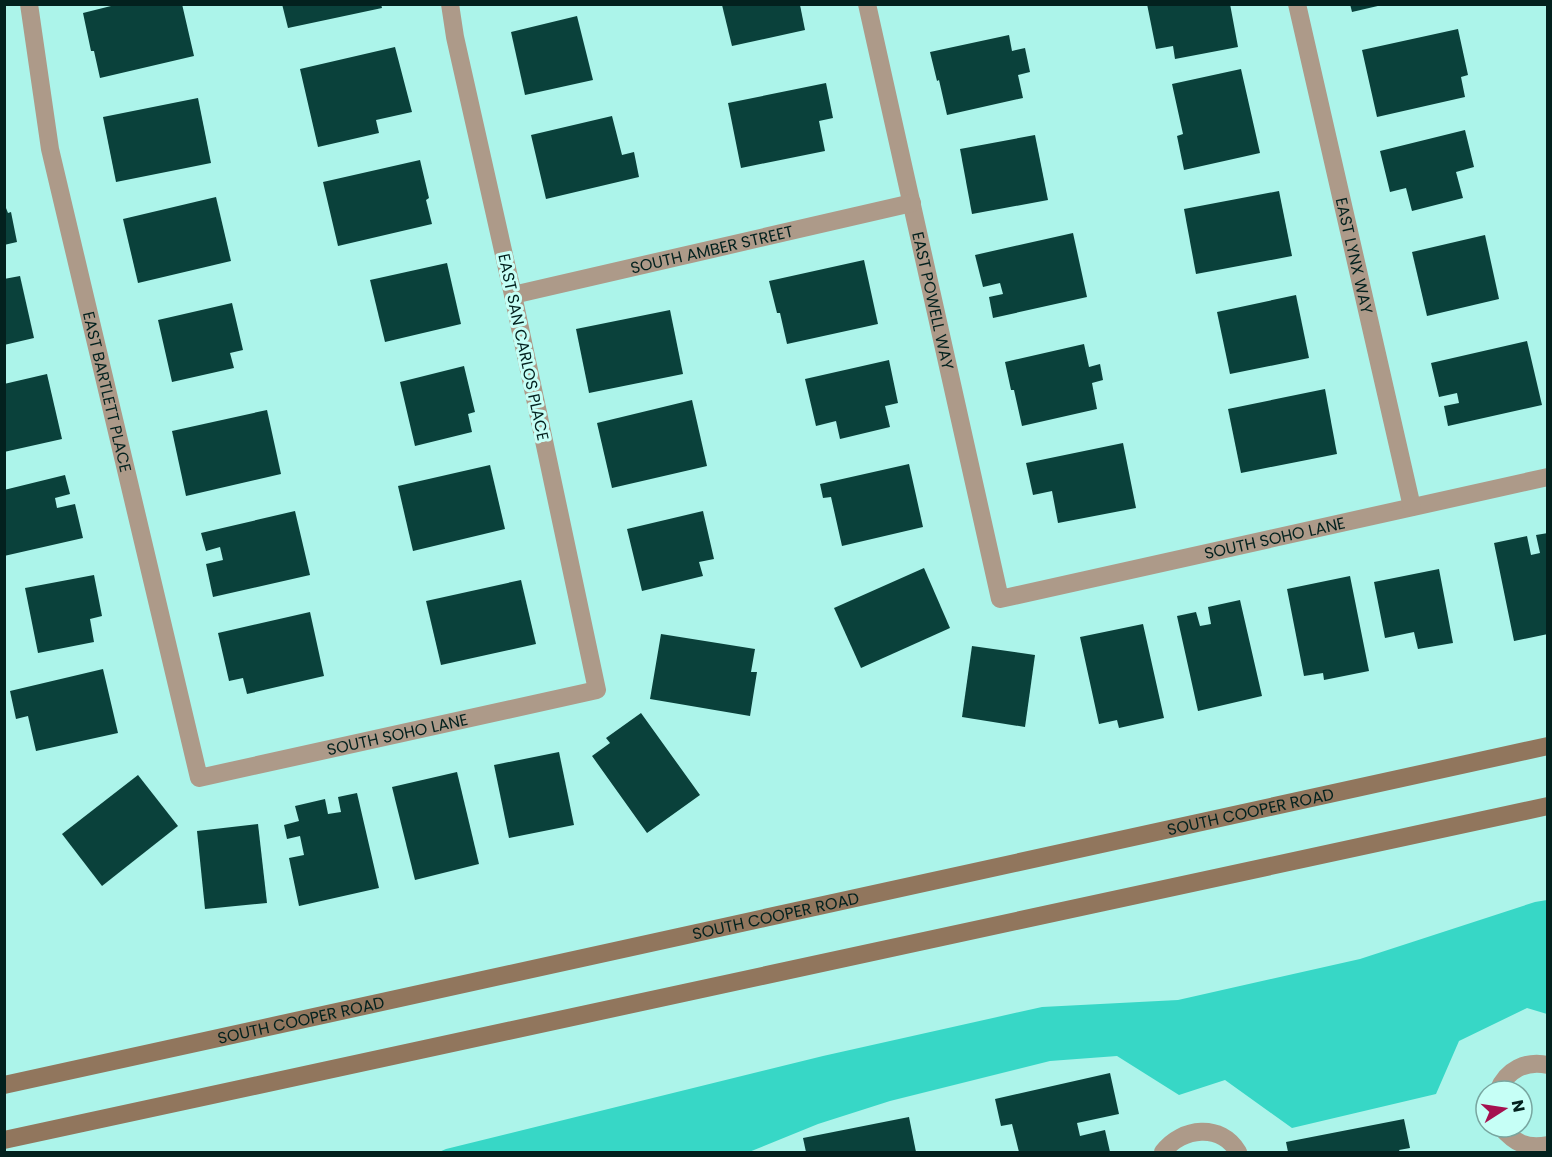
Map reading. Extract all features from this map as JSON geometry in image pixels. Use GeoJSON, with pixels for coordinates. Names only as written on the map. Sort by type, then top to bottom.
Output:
{"type":"FeatureCollection","features":[{"type":"Feature","properties":{"kind":"main road","name":"SOUTH COOPER ROAD"},"geometry":{"type":"LineString","coordinates":[[4,1085],[1548,746]]}},
{"type":"Feature","properties":{"kind":"main road"},"geometry":{"type":"LineString","coordinates":[[4,1140],[1548,806]]}},
{"type":"Feature","properties":{"kind":"street","name":"EAST BARTLETT PLACE"},"geometry":{"type":"LineString","coordinates":[[29,4],[50,149],[199,778]]}},
{"type":"Feature","properties":{"kind":"street","name":"EAST SAN CARLOS PLACE"},"geometry":{"type":"LineString","coordinates":[[450,4],[455,37],[513,295],[597,690]]}},
{"type":"Feature","properties":{"kind":"street","name":"EAST POWELL WAY"},"geometry":{"type":"LineString","coordinates":[[867,4],[1000,599]]}},
{"type":"Feature","properties":{"kind":"street","name":"EAST LYNX WAY"},"geometry":{"type":"LineString","coordinates":[[1297,4],[1412,507]]}},
{"type":"Feature","properties":{"kind":"street","name":"SOUTH AMBER STREET"},"geometry":{"type":"LineString","coordinates":[[513,295],[912,203]]}},
{"type":"Feature","properties":{"kind":"street","name":"SOUTH SOHO LANE"},"geometry":{"type":"LineString","coordinates":[[1000,599],[1548,477]]}},
{"type":"Feature","properties":{"kind":"street","name":"SOUTH SOHO LANE"},"geometry":{"type":"LineString","coordinates":[[199,778],[597,690]]}},
{"type":"Feature","properties":{"kind":"street"},"geometry":{"type":"LineString","coordinates":[[1505,1079],[1518,1067],[1531,1063],[1548,1065]]}},
{"type":"Feature","properties":{"kind":"street"},"geometry":{"type":"LineString","coordinates":[[1163,1152],[1174,1140],[1200,1131],[1213,1133],[1226,1139],[1238,1152]]}},
{"type":"Feature","properties":{"kind":"street"},"geometry":{"type":"LineString","coordinates":[[1512,1139],[1536,1147],[1548,1146]]}},
{"type":"Feature","properties":{"kind":"green space"},"geometry":{"type":"Polygon","coordinates":[[[1547,900],[1547,1014],[1527,1008],[1459,1041],[1436,1094],[1292,1128],[1225,1080],[1179,1095],[1117,1056],[1050,1061],[890,1101],[818,1124],[749,1152],[439,1152],[823,1056],[1042,1007],[1178,1000],[1360,959],[1547,900]]]}},
{"type":"Feature","properties":{"kind":"building"},"geometry":{"type":"Polygon","coordinates":[[[119,4],[182,4],[194,56],[100,78],[94,51],[91,51],[83,13],[119,4]]]}},
{"type":"Feature","properties":{"kind":"building"},"geometry":{"type":"Polygon","coordinates":[[[282,4],[381,4],[382,8],[288,28],[282,4]]]}},
{"type":"Feature","properties":{"kind":"building"},"geometry":{"type":"Polygon","coordinates":[[[1147,4],[1230,4],[1238,47],[1175,59],[1173,46],[1156,49],[1147,4]]]}},
{"type":"Feature","properties":{"kind":"building"},"geometry":{"type":"Polygon","coordinates":[[[1350,4],[1382,4],[1382,5],[1352,12],[1350,4]]]}},
{"type":"Feature","properties":{"kind":"building"},"geometry":{"type":"Polygon","coordinates":[[[722,5],[800,5],[805,30],[732,46],[722,5]]]}},
{"type":"Feature","properties":{"kind":"building"},"geometry":{"type":"Polygon","coordinates":[[[577,16],[593,80],[525,95],[511,32],[577,16]]]}},
{"type":"Feature","properties":{"kind":"building"},"geometry":{"type":"Polygon","coordinates":[[[1458,29],[1468,75],[1461,77],[1465,97],[1377,117],[1362,50],[1458,29]]]}},
{"type":"Feature","properties":{"kind":"building"},"geometry":{"type":"Polygon","coordinates":[[[1009,35],[1012,51],[1025,48],[1030,72],[1018,75],[1023,98],[947,115],[930,52],[1009,35]]]}},
{"type":"Feature","properties":{"kind":"building"},"geometry":{"type":"Polygon","coordinates":[[[395,47],[412,112],[376,120],[379,133],[318,147],[300,69],[395,47]]]}},
{"type":"Feature","properties":{"kind":"building"},"geometry":{"type":"Polygon","coordinates":[[[1241,69],[1260,153],[1184,170],[1177,136],[1183,134],[1172,84],[1241,69]]]}},
{"type":"Feature","properties":{"kind":"building"},"geometry":{"type":"Polygon","coordinates":[[[826,83],[833,118],[819,121],[825,151],[741,168],[728,103],[826,83]]]}},
{"type":"Feature","properties":{"kind":"building"},"geometry":{"type":"Polygon","coordinates":[[[198,98],[211,163],[116,182],[103,117],[198,98]]]}},
{"type":"Feature","properties":{"kind":"building"},"geometry":{"type":"Polygon","coordinates":[[[612,116],[622,155],[634,152],[639,177],[546,199],[531,135],[612,116]]]}},
{"type":"Feature","properties":{"kind":"building"},"geometry":{"type":"Polygon","coordinates":[[[1465,130],[1474,167],[1456,172],[1463,198],[1412,211],[1406,188],[1390,192],[1380,151],[1465,130]]]}},
{"type":"Feature","properties":{"kind":"building"},"geometry":{"type":"Polygon","coordinates":[[[1035,135],[1048,200],[972,214],[960,149],[1035,135]]]}},
{"type":"Feature","properties":{"kind":"building"},"geometry":{"type":"Polygon","coordinates":[[[420,160],[429,198],[426,200],[432,224],[338,246],[323,182],[420,160]]]}},
{"type":"Feature","properties":{"kind":"building"},"geometry":{"type":"Polygon","coordinates":[[[1279,191],[1292,256],[1196,274],[1184,209],[1279,191]]]}},
{"type":"Feature","properties":{"kind":"building"},"geometry":{"type":"Polygon","coordinates":[[[216,197],[231,261],[138,283],[123,219],[216,197]]]}},
{"type":"Feature","properties":{"kind":"building"},"geometry":{"type":"Polygon","coordinates":[[[4,203],[8,213],[11,212],[17,242],[4,245],[4,203]]]}},
{"type":"Feature","properties":{"kind":"building"},"geometry":{"type":"Polygon","coordinates":[[[1073,233],[1087,297],[993,318],[989,297],[1003,294],[1000,283],[983,287],[975,255],[1073,233]]]}},
{"type":"Feature","properties":{"kind":"building"},"geometry":{"type":"Polygon","coordinates":[[[1485,235],[1499,299],[1427,316],[1412,252],[1485,235]]]}},
{"type":"Feature","properties":{"kind":"building"},"geometry":{"type":"Polygon","coordinates":[[[864,260],[878,324],[787,344],[769,281],[864,260]]]}},
{"type":"Feature","properties":{"kind":"building"},"geometry":{"type":"Polygon","coordinates":[[[447,263],[461,324],[385,342],[370,280],[447,263]]]}},
{"type":"Feature","properties":{"kind":"building"},"geometry":{"type":"Polygon","coordinates":[[[20,276],[34,338],[4,345],[4,279],[20,276]]]}},
{"type":"Feature","properties":{"kind":"building"},"geometry":{"type":"Polygon","coordinates":[[[1296,295],[1309,358],[1230,374],[1217,312],[1296,295]]]}},
{"type":"Feature","properties":{"kind":"building"},"geometry":{"type":"Polygon","coordinates":[[[232,303],[243,350],[230,353],[234,368],[172,382],[158,320],[232,303]]]}},
{"type":"Feature","properties":{"kind":"building"},"geometry":{"type":"Polygon","coordinates":[[[670,310],[683,374],[589,393],[576,329],[670,310]]]}},
{"type":"Feature","properties":{"kind":"building"},"geometry":{"type":"Polygon","coordinates":[[[1527,341],[1542,405],[1448,426],[1444,406],[1459,403],[1457,393],[1439,397],[1431,363],[1527,341]]]}},
{"type":"Feature","properties":{"kind":"building"},"geometry":{"type":"Polygon","coordinates":[[[1084,344],[1089,367],[1100,364],[1103,380],[1092,383],[1097,409],[1022,426],[1005,362],[1084,344]]]}},
{"type":"Feature","properties":{"kind":"building"},"geometry":{"type":"Polygon","coordinates":[[[889,360],[898,403],[885,406],[890,427],[840,439],[836,421],[816,426],[805,379],[889,360]]]}},
{"type":"Feature","properties":{"kind":"building"},"geometry":{"type":"Polygon","coordinates":[[[464,366],[475,412],[468,414],[472,432],[415,446],[400,382],[464,366]]]}},
{"type":"Feature","properties":{"kind":"building"},"geometry":{"type":"Polygon","coordinates":[[[47,374],[62,439],[4,452],[4,384],[47,374]]]}},
{"type":"Feature","properties":{"kind":"building"},"geometry":{"type":"Polygon","coordinates":[[[1325,389],[1337,454],[1241,473],[1228,409],[1325,389]]]}},
{"type":"Feature","properties":{"kind":"building"},"geometry":{"type":"Polygon","coordinates":[[[692,400],[707,466],[612,488],[597,423],[692,400]]]}},
{"type":"Feature","properties":{"kind":"building"},"geometry":{"type":"Polygon","coordinates":[[[267,410],[281,474],[186,496],[172,431],[267,410]]]}},
{"type":"Feature","properties":{"kind":"building"},"geometry":{"type":"Polygon","coordinates":[[[1123,443],[1136,508],[1058,523],[1052,491],[1033,495],[1026,463],[1123,443]]]}},
{"type":"Feature","properties":{"kind":"building"},"geometry":{"type":"Polygon","coordinates":[[[909,464],[923,527],[842,546],[831,497],[823,498],[820,484],[909,464]]]}},
{"type":"Feature","properties":{"kind":"building"},"geometry":{"type":"Polygon","coordinates":[[[490,465],[505,529],[413,551],[398,486],[490,465]]]}},
{"type":"Feature","properties":{"kind":"building"},"geometry":{"type":"Polygon","coordinates":[[[65,475],[70,494],[55,498],[57,508],[75,504],[83,538],[4,556],[4,490],[65,475]]]}},
{"type":"Feature","properties":{"kind":"building"},"geometry":{"type":"Polygon","coordinates":[[[295,511],[310,575],[213,597],[206,564],[223,560],[220,547],[206,551],[201,533],[295,511]]]}},
{"type":"Feature","properties":{"kind":"building"},"geometry":{"type":"Polygon","coordinates":[[[703,511],[714,559],[699,562],[703,576],[642,591],[627,529],[703,511]]]}},
{"type":"Feature","properties":{"kind":"building"},"geometry":{"type":"Polygon","coordinates":[[[1548,533],[1548,634],[1514,641],[1494,543],[1527,536],[1531,555],[1540,553],[1536,535],[1548,533]]]}},
{"type":"Feature","properties":{"kind":"building"},"geometry":{"type":"Polygon","coordinates":[[[924,568],[950,628],[861,668],[834,608],[924,568]]]}},
{"type":"Feature","properties":{"kind":"building"},"geometry":{"type":"Polygon","coordinates":[[[1439,569],[1453,643],[1418,649],[1414,632],[1385,638],[1374,582],[1439,569]]]}},
{"type":"Feature","properties":{"kind":"building"},"geometry":{"type":"Polygon","coordinates":[[[94,575],[102,616],[90,619],[94,642],[38,653],[25,588],[94,575]]]}},
{"type":"Feature","properties":{"kind":"building"},"geometry":{"type":"Polygon","coordinates":[[[1350,576],[1369,671],[1324,680],[1323,673],[1304,676],[1287,589],[1350,576]]]}},
{"type":"Feature","properties":{"kind":"building"},"geometry":{"type":"Polygon","coordinates":[[[521,580],[536,644],[441,665],[426,601],[521,580]]]}},
{"type":"Feature","properties":{"kind":"building"},"geometry":{"type":"Polygon","coordinates":[[[1240,600],[1262,696],[1198,711],[1177,616],[1196,612],[1200,626],[1211,624],[1208,607],[1240,600]]]}},
{"type":"Feature","properties":{"kind":"building"},"geometry":{"type":"Polygon","coordinates":[[[310,612],[324,676],[247,694],[243,678],[229,681],[218,633],[310,612]]]}},
{"type":"Feature","properties":{"kind":"building"},"geometry":{"type":"Polygon","coordinates":[[[1143,624],[1164,718],[1119,728],[1117,720],[1099,724],[1080,637],[1143,624]]]}},
{"type":"Feature","properties":{"kind":"building"},"geometry":{"type":"Polygon","coordinates":[[[661,634],[755,649],[751,672],[757,672],[750,716],[650,699],[661,634]]]}},
{"type":"Feature","properties":{"kind":"building"},"geometry":{"type":"Polygon","coordinates":[[[972,646],[1035,655],[1025,727],[962,717],[972,646]]]}},
{"type":"Feature","properties":{"kind":"building"},"geometry":{"type":"Polygon","coordinates":[[[103,669],[118,733],[36,751],[28,716],[16,719],[10,691],[103,669]]]}},
{"type":"Feature","properties":{"kind":"building"},"geometry":{"type":"Polygon","coordinates":[[[641,713],[700,795],[647,833],[592,756],[610,743],[606,738],[641,713]]]}},
{"type":"Feature","properties":{"kind":"building"},"geometry":{"type":"Polygon","coordinates":[[[559,752],[574,825],[509,838],[494,765],[559,752]]]}},
{"type":"Feature","properties":{"kind":"building"},"geometry":{"type":"Polygon","coordinates":[[[457,772],[479,864],[415,880],[392,787],[457,772]]]}},
{"type":"Feature","properties":{"kind":"building"},"geometry":{"type":"Polygon","coordinates":[[[138,775],[178,826],[102,886],[62,834],[138,775]]]}},
{"type":"Feature","properties":{"kind":"building"},"geometry":{"type":"Polygon","coordinates":[[[357,793],[379,888],[299,906],[289,858],[304,855],[300,836],[287,839],[284,825],[299,821],[295,806],[325,799],[328,814],[341,812],[338,797],[357,793]]]}},
{"type":"Feature","properties":{"kind":"building"},"geometry":{"type":"Polygon","coordinates":[[[258,824],[267,903],[205,909],[197,831],[258,824]]]}},
{"type":"Feature","properties":{"kind":"building"},"geometry":{"type":"Polygon","coordinates":[[[1110,1073],[1119,1114],[1077,1123],[1080,1136],[1105,1130],[1110,1152],[1019,1152],[1012,1124],[1001,1126],[995,1099],[1110,1073]]]}},
{"type":"Feature","properties":{"kind":"building"},"geometry":{"type":"Polygon","coordinates":[[[909,1117],[916,1152],[806,1152],[803,1138],[909,1117]]]}},
{"type":"Feature","properties":{"kind":"building"},"geometry":{"type":"Polygon","coordinates":[[[1404,1119],[1410,1148],[1399,1150],[1400,1152],[1288,1152],[1286,1142],[1404,1119]]]}}]}
